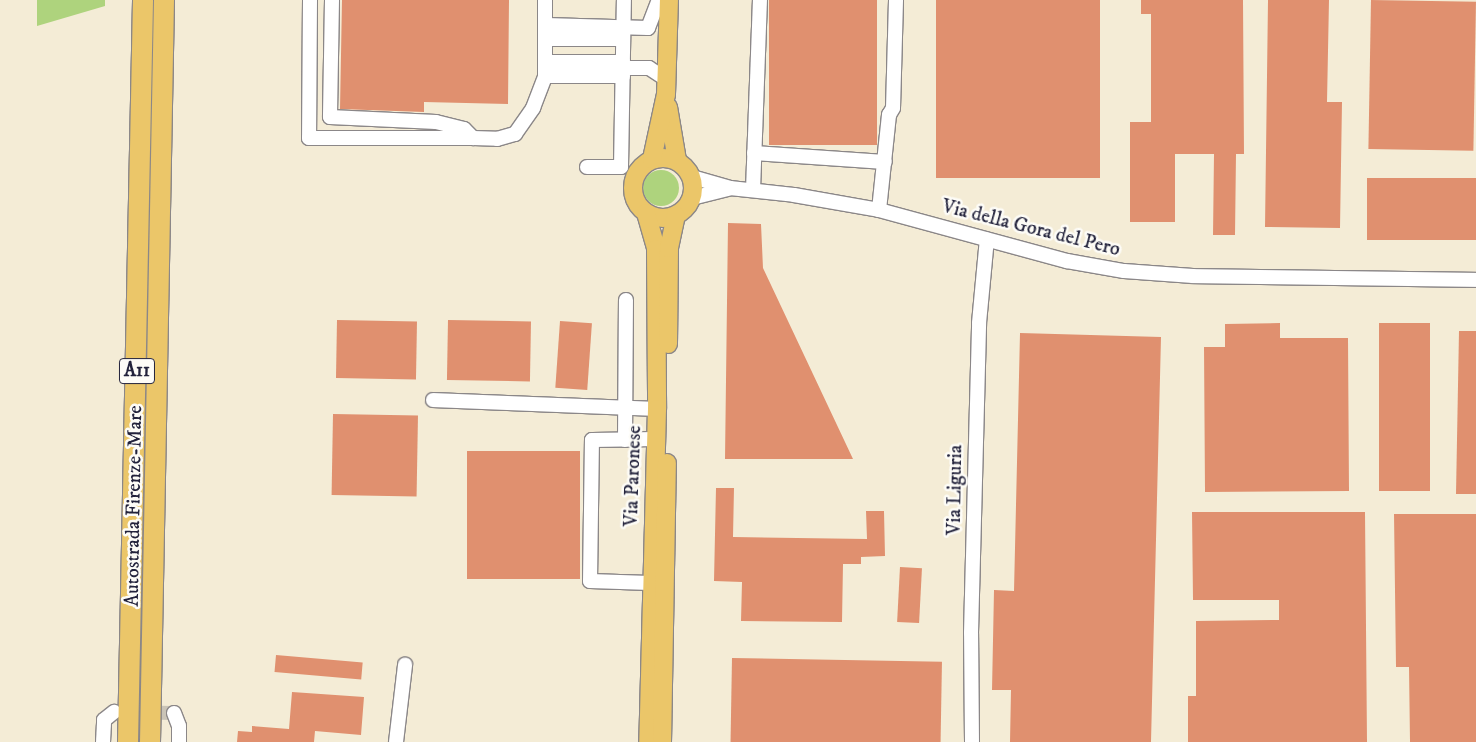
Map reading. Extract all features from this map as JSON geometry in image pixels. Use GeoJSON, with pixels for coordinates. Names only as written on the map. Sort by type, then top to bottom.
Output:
{"type":"FeatureCollection","features":[{"type":"Feature","properties":{"kind":"highway","name":"Autostrada Firenze-Mare"},"geometry":{"type":"LineString","coordinates":[[128,742],[143,0]]}},
{"type":"Feature","properties":{"kind":"highway","name":"Autostrada Firenze-Mare"},"geometry":{"type":"LineString","coordinates":[[150,742],[164,0]]}},
{"type":"Feature","properties":{"kind":"main road"},"geometry":{"type":"LineString","coordinates":[[669,0],[666,87],[652,159],[678,160]]}},
{"type":"Feature","properties":{"kind":"main road"},"geometry":{"type":"LineString","coordinates":[[666,87],[678,160],[692,177],[692,198]]}},
{"type":"Feature","properties":{"kind":"main road","name":"Via Paronese"},"geometry":{"type":"LineString","coordinates":[[648,742],[650,583],[657,409],[656,248],[646,213],[634,198],[634,179],[644,164],[652,159]]}},
{"type":"Feature","properties":{"kind":"main road","name":"Via Paronese"},"geometry":{"type":"LineString","coordinates":[[662,742],[669,248],[676,216],[692,198]]}},
{"type":"Feature","properties":{"kind":"main road"},"geometry":{"type":"LineString","coordinates":[[646,213],[666,218],[676,216]]}},
{"type":"Feature","properties":{"kind":"street"},"geometry":{"type":"LineString","coordinates":[[310,0],[309,138],[497,139],[515,134],[533,108],[545,76],[545,0]]}},
{"type":"Feature","properties":{"kind":"street"},"geometry":{"type":"LineString","coordinates":[[332,0],[330,117],[436,122],[464,128],[473,138]]}},
{"type":"Feature","properties":{"kind":"street"},"geometry":{"type":"LineString","coordinates":[[587,167],[621,167],[624,0]]}},
{"type":"Feature","properties":{"kind":"street"},"geometry":{"type":"LineString","coordinates":[[546,32],[623,32],[648,28],[659,0]]}},
{"type":"Feature","properties":{"kind":"street"},"geometry":{"type":"LineString","coordinates":[[753,190],[760,0]]}},
{"type":"Feature","properties":{"kind":"street"},"geometry":{"type":"LineString","coordinates":[[880,210],[889,116],[893,108],[896,0]]}},
{"type":"Feature","properties":{"kind":"street"},"geometry":{"type":"LineString","coordinates":[[545,62],[623,69]]}},
{"type":"Feature","properties":{"kind":"street"},"geometry":{"type":"LineString","coordinates":[[545,76],[649,68],[666,87]]}},
{"type":"Feature","properties":{"kind":"street"},"geometry":{"type":"LineString","coordinates":[[754,149],[885,162]]}},
{"type":"Feature","properties":{"kind":"street","name":"Via della Gora del Pero"},"geometry":{"type":"LineString","coordinates":[[692,177],[730,188],[880,210],[1067,261],[1124,271],[1193,276],[1476,280]]}},
{"type":"Feature","properties":{"kind":"street","name":"Via della Gora del Pero"},"geometry":{"type":"LineString","coordinates":[[692,198],[730,188]]}},
{"type":"Feature","properties":{"kind":"street","name":"Via Liguria"},"geometry":{"type":"LineString","coordinates":[[972,742],[971,633],[979,323],[987,239]]}},
{"type":"Feature","properties":{"kind":"street"},"geometry":{"type":"LineString","coordinates":[[625,440],[626,300]]}},
{"type":"Feature","properties":{"kind":"street"},"geometry":{"type":"LineString","coordinates":[[433,400],[626,406],[657,409]]}},
{"type":"Feature","properties":{"kind":"street"},"geometry":{"type":"LineString","coordinates":[[650,583],[590,582],[592,440],[656,440]]}},
{"type":"Feature","properties":{"kind":"street"},"geometry":{"type":"LineString","coordinates":[[396,742],[405,665]]}},
{"type":"Feature","properties":{"kind":"street"},"geometry":{"type":"LineString","coordinates":[[103,742],[104,720],[114,712]]}},
{"type":"Feature","properties":{"kind":"street"},"geometry":{"type":"LineString","coordinates":[[174,713],[180,726],[179,742]]}},
{"type":"Feature","properties":{"kind":"green space"},"geometry":{"type":"Polygon","coordinates":[[[37,0],[105,0],[105,6],[37,26],[37,0]]]}},
{"type":"Feature","properties":{"kind":"green space"},"geometry":{"type":"Polygon","coordinates":[[[661,170],[674,175],[679,188],[674,201],[661,206],[648,201],[643,188],[648,175],[661,170]]]}},
{"type":"Feature","properties":{"kind":"building"},"geometry":{"type":"Polygon","coordinates":[[[342,0],[509,0],[508,104],[424,102],[424,112],[340,109],[342,0]]]}},
{"type":"Feature","properties":{"kind":"building"},"geometry":{"type":"Polygon","coordinates":[[[769,0],[877,0],[877,145],[769,145],[769,0]]]}},
{"type":"Feature","properties":{"kind":"building"},"geometry":{"type":"Polygon","coordinates":[[[936,0],[1100,0],[1100,178],[936,178],[936,0]]]}},
{"type":"Feature","properties":{"kind":"building"},"geometry":{"type":"Polygon","coordinates":[[[1141,0],[1243,0],[1244,154],[1236,154],[1235,235],[1213,235],[1214,154],[1175,154],[1175,222],[1130,222],[1130,122],[1151,122],[1151,14],[1141,14],[1141,0]]]}},
{"type":"Feature","properties":{"kind":"building"},"geometry":{"type":"Polygon","coordinates":[[[1268,0],[1329,0],[1327,102],[1342,102],[1340,228],[1265,227],[1268,0]]]}},
{"type":"Feature","properties":{"kind":"building"},"geometry":{"type":"Polygon","coordinates":[[[1371,0],[1476,2],[1473,151],[1368,149],[1371,0]]]}},
{"type":"Feature","properties":{"kind":"building"},"geometry":{"type":"Polygon","coordinates":[[[1367,178],[1476,178],[1476,240],[1367,240],[1367,178]]]}},
{"type":"Feature","properties":{"kind":"building"},"geometry":{"type":"Polygon","coordinates":[[[728,223],[761,224],[763,268],[853,459],[725,459],[728,223]]]}},
{"type":"Feature","properties":{"kind":"building"},"geometry":{"type":"Polygon","coordinates":[[[337,320],[417,321],[416,379],[336,378],[337,320]]]}},
{"type":"Feature","properties":{"kind":"building"},"geometry":{"type":"Polygon","coordinates":[[[448,320],[531,321],[530,381],[447,380],[448,320]]]}},
{"type":"Feature","properties":{"kind":"building"},"geometry":{"type":"Polygon","coordinates":[[[560,321],[592,323],[587,390],[555,388],[560,321]]]}},
{"type":"Feature","properties":{"kind":"building"},"geometry":{"type":"Polygon","coordinates":[[[1280,323],[1280,338],[1348,338],[1349,491],[1205,492],[1204,347],[1225,347],[1225,324],[1280,323]]]}},
{"type":"Feature","properties":{"kind":"building"},"geometry":{"type":"Polygon","coordinates":[[[1379,323],[1430,323],[1430,491],[1379,491],[1379,323]]]}},
{"type":"Feature","properties":{"kind":"building"},"geometry":{"type":"Polygon","coordinates":[[[1459,331],[1476,331],[1476,494],[1456,494],[1459,331]]]}},
{"type":"Feature","properties":{"kind":"building"},"geometry":{"type":"Polygon","coordinates":[[[1020,333],[1161,337],[1151,742],[1010,742],[1011,690],[992,690],[994,590],[1014,591],[1020,333]]]}},
{"type":"Feature","properties":{"kind":"building"},"geometry":{"type":"Polygon","coordinates":[[[333,414],[418,415],[417,496],[332,495],[333,414]]]}},
{"type":"Feature","properties":{"kind":"building"},"geometry":{"type":"Polygon","coordinates":[[[467,451],[580,451],[580,579],[467,579],[467,451]]]}},
{"type":"Feature","properties":{"kind":"building"},"geometry":{"type":"Polygon","coordinates":[[[716,488],[734,488],[733,537],[867,539],[866,511],[884,511],[885,556],[861,557],[861,564],[843,564],[842,622],[741,621],[742,582],[714,581],[716,488]]]}},
{"type":"Feature","properties":{"kind":"building"},"geometry":{"type":"Polygon","coordinates":[[[1192,512],[1365,512],[1367,742],[1188,742],[1188,696],[1196,696],[1196,621],[1279,620],[1279,600],[1193,600],[1192,512]]]}},
{"type":"Feature","properties":{"kind":"building"},"geometry":{"type":"Polygon","coordinates":[[[1394,514],[1476,514],[1476,742],[1410,742],[1409,667],[1396,667],[1394,514]]]}},
{"type":"Feature","properties":{"kind":"building"},"geometry":{"type":"Polygon","coordinates":[[[900,567],[922,568],[919,623],[897,622],[900,567]]]}},
{"type":"Feature","properties":{"kind":"building"},"geometry":{"type":"Polygon","coordinates":[[[276,655],[363,663],[361,680],[275,672],[276,655]]]}},
{"type":"Feature","properties":{"kind":"building"},"geometry":{"type":"Polygon","coordinates":[[[732,658],[942,662],[941,742],[731,742],[732,658]]]}},
{"type":"Feature","properties":{"kind":"building"},"geometry":{"type":"Polygon","coordinates":[[[292,692],[364,697],[361,735],[315,731],[314,742],[237,742],[238,731],[252,732],[252,726],[289,729],[292,692]]]}},
{"type":"Feature","properties":{"kind":"tunnel"},"geometry":{"type":"LineString","coordinates":[[119,712],[174,713]]}}]}
